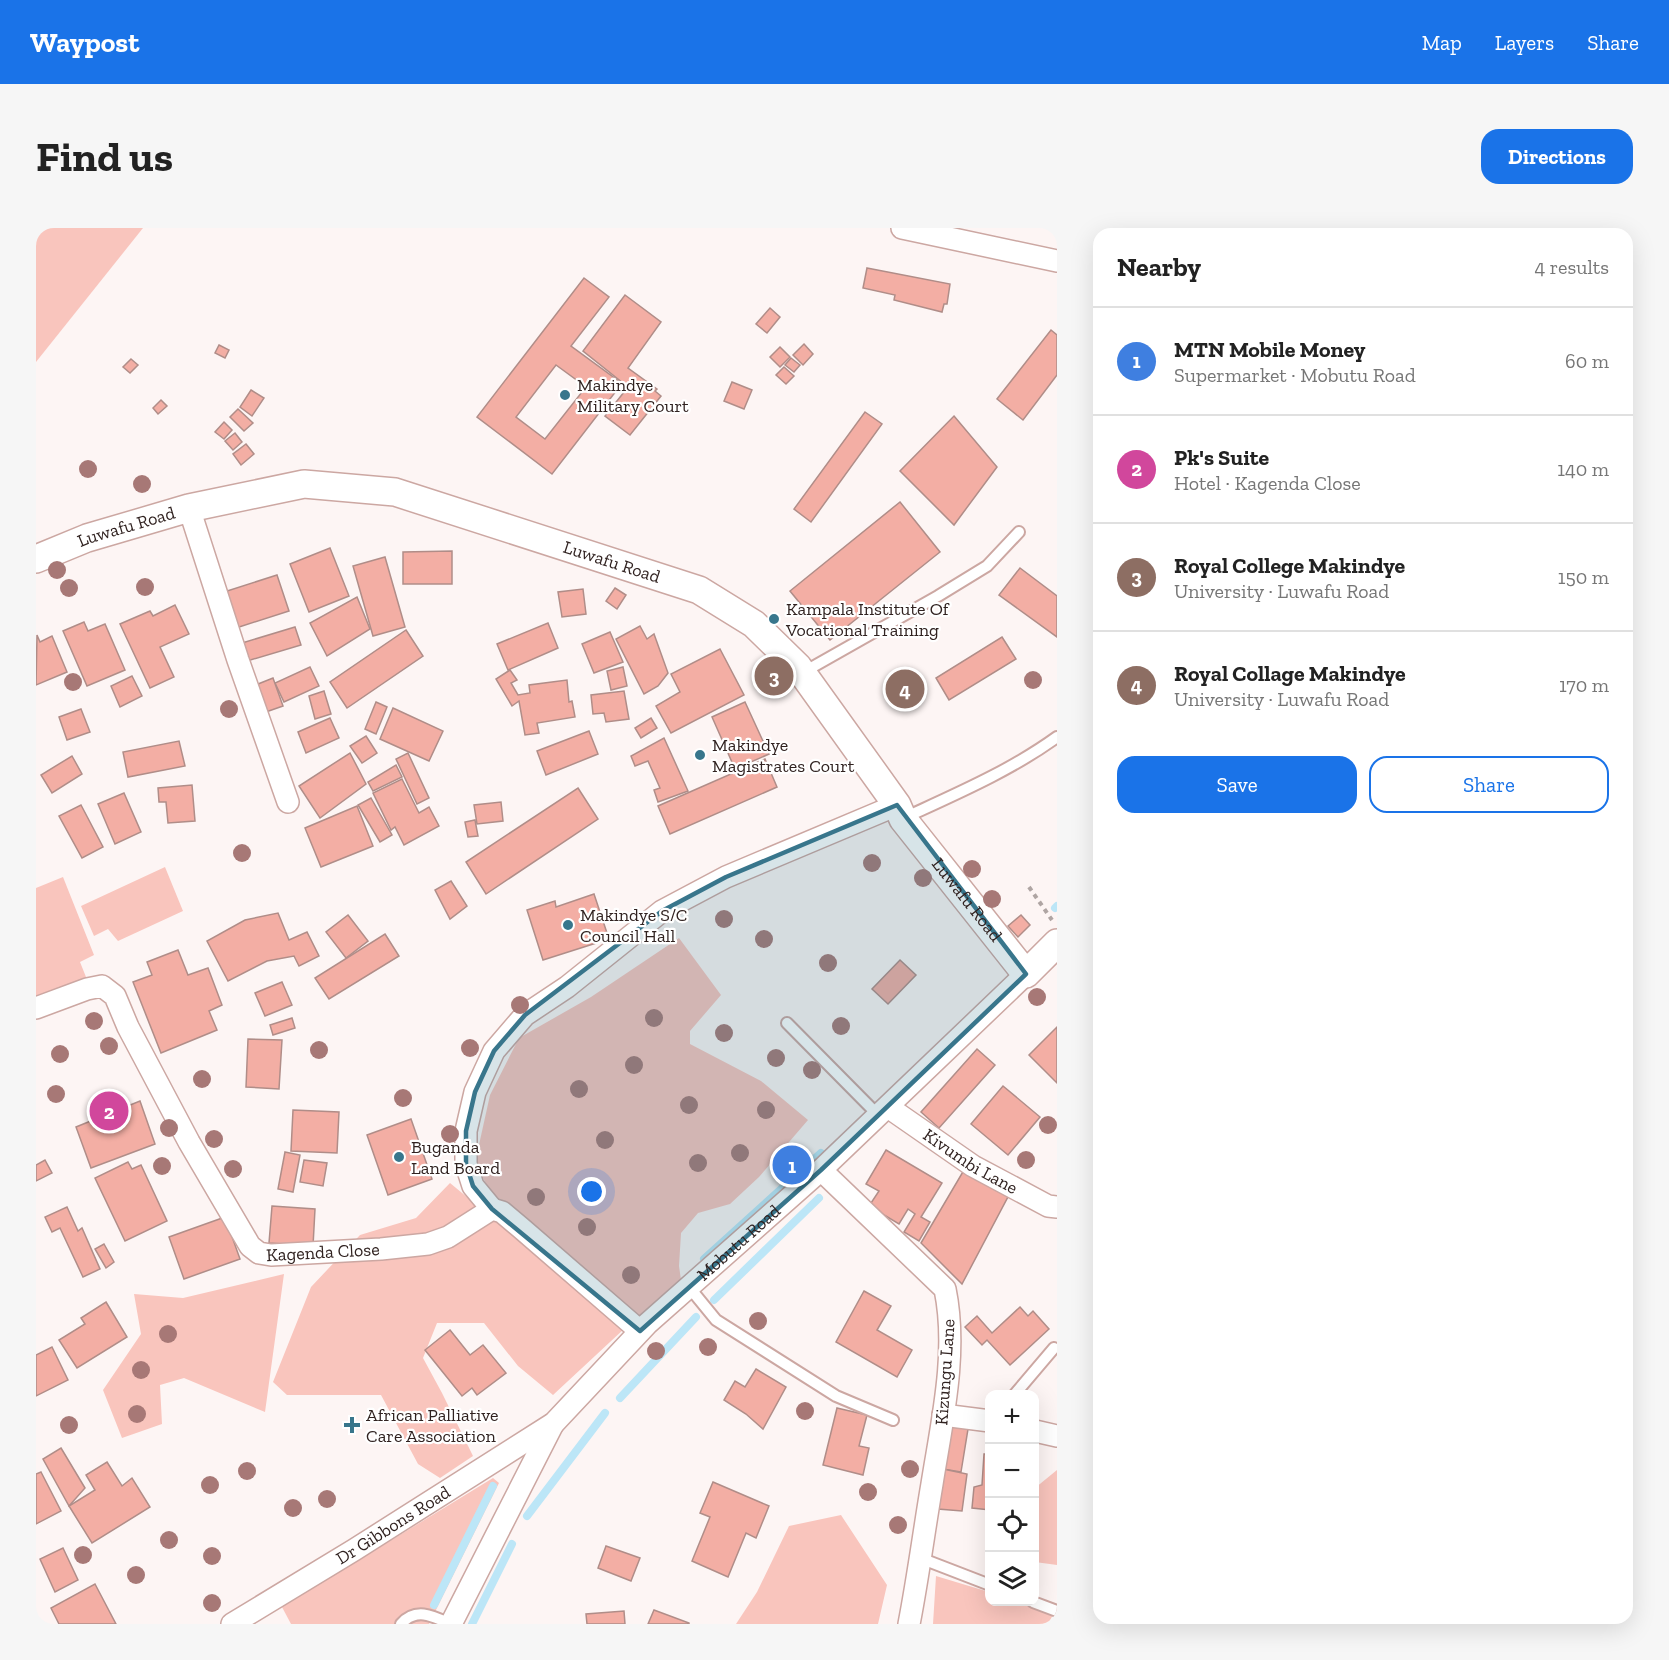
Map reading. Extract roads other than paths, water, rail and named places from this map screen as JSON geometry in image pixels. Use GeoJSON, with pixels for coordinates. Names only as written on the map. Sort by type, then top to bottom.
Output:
{"type":"FeatureCollection","features":[{"type":"Feature","properties":{"kind":"street"},"geometry":{"type":"LineString","coordinates":[[902,228],[960,234],[1057,261]]}},
{"type":"Feature","properties":{"kind":"street","name":"Luwafu Road"},"geometry":{"type":"LineString","coordinates":[[36,559],[87,538],[189,508],[304,483],[395,492],[699,590],[754,624],[798,667],[900,812],[1026,974]]}},
{"type":"Feature","properties":{"kind":"street"},"geometry":{"type":"LineString","coordinates":[[189,508],[238,660],[288,802]]}},
{"type":"Feature","properties":{"kind":"street"},"geometry":{"type":"LineString","coordinates":[[640,1331],[502,1212],[492,1209],[473,1186],[466,1164],[466,1131],[475,1092],[494,1051],[525,1015],[567,987],[662,911],[726,877],[900,812]]}},
{"type":"Feature","properties":{"kind":"street","name":"Mobutu Road"},"geometry":{"type":"LineString","coordinates":[[554,1423],[640,1331],[821,1170],[1057,943]]}},
{"type":"Feature","properties":{"kind":"street","name":"Kagenda Close"},"geometry":{"type":"LineString","coordinates":[[36,1008],[87,989],[102,986],[115,996],[128,1026],[189,1142],[250,1246],[259,1253],[271,1255],[347,1251],[428,1244],[448,1237],[492,1209]]}},
{"type":"Feature","properties":{"kind":"street","name":"Kivumbi Lane"},"geometry":{"type":"LineString","coordinates":[[883,1111],[974,1166],[1048,1206],[1057,1207]]}},
{"type":"Feature","properties":{"kind":"street","name":"Kizungu Lane"},"geometry":{"type":"LineString","coordinates":[[821,1170],[945,1289],[950,1311],[948,1372],[943,1415],[909,1624]]}},
{"type":"Feature","properties":{"kind":"street"},"geometry":{"type":"LineString","coordinates":[[943,1415],[985,1420]]}},
{"type":"Feature","properties":{"kind":"street"},"geometry":{"type":"LineString","coordinates":[[451,1624],[554,1423]]}},
{"type":"Feature","properties":{"kind":"street","name":"Dr Gibbons Road"},"geometry":{"type":"LineString","coordinates":[[232,1624],[354,1550],[554,1423]]}},
{"type":"Feature","properties":{"kind":"street"},"geometry":{"type":"LineString","coordinates":[[1039,1432],[1057,1436]]}},
{"type":"Feature","properties":{"kind":"lane"},"geometry":{"type":"LineString","coordinates":[[802,673],[939,596],[987,566],[1019,532]]}},
{"type":"Feature","properties":{"kind":"lane"},"geometry":{"type":"LineString","coordinates":[[900,812],[976,786],[1041,749],[1057,737]]}},
{"type":"Feature","properties":{"kind":"lane"},"geometry":{"type":"LineString","coordinates":[[787,1023],[883,1111]]}},
{"type":"Feature","properties":{"kind":"lane"},"geometry":{"type":"LineString","coordinates":[[689,1287],[716,1320],[836,1396],[893,1420]]}},
{"type":"Feature","properties":{"kind":"lane"},"geometry":{"type":"LineString","coordinates":[[1019,1390],[1054,1348]]}},
{"type":"Feature","properties":{"kind":"lane"},"geometry":{"type":"LineString","coordinates":[[920,1558],[985,1583]]}},
{"type":"Feature","properties":{"kind":"lane"},"geometry":{"type":"LineString","coordinates":[[1039,1604],[1057,1611]]}},
{"type":"Feature","properties":{"kind":"lane"},"geometry":{"type":"LineString","coordinates":[[401,1624],[416,1614],[429,1614],[451,1624]]}},
{"type":"Feature","properties":{"kind":"waterway"},"geometry":{"type":"LineString","coordinates":[[704,1259],[821,1153]]}},
{"type":"Feature","properties":{"kind":"waterway"},"geometry":{"type":"LineString","coordinates":[[714,1300],[819,1198]]}},
{"type":"Feature","properties":{"kind":"waterway"},"geometry":{"type":"LineString","coordinates":[[620,1398],[696,1317]]}},
{"type":"Feature","properties":{"kind":"waterway"},"geometry":{"type":"LineString","coordinates":[[527,1516],[605,1413]]}},
{"type":"Feature","properties":{"kind":"waterway"},"geometry":{"type":"LineString","coordinates":[[434,1605],[493,1486]]}},
{"type":"Feature","properties":{"kind":"waterway"},"geometry":{"type":"LineString","coordinates":[[472,1624],[512,1544]]}},
{"type":"Feature","properties":{"kind":"place","name":"Makindye Military Court"},"geometry":{"type":"Point","coordinates":[565,395]}},
{"type":"Feature","properties":{"kind":"place","name":"Kampala Institute Of Vocational Training"},"geometry":{"type":"Point","coordinates":[774,619]}},
{"type":"Feature","properties":{"kind":"place","name":"Royal College Makindye"},"geometry":{"type":"Point","coordinates":[774,676]}},
{"type":"Feature","properties":{"kind":"place","name":"Royal Collage Makindye"},"geometry":{"type":"Point","coordinates":[905,689]}},
{"type":"Feature","properties":{"kind":"place","name":"Makindye Magistrates Court"},"geometry":{"type":"Point","coordinates":[700,755]}},
{"type":"Feature","properties":{"kind":"place","name":"Makindye S/C Council Hall"},"geometry":{"type":"Point","coordinates":[568,925]}},
{"type":"Feature","properties":{"kind":"place","name":"Pk's Suite"},"geometry":{"type":"Point","coordinates":[109,1111]}},
{"type":"Feature","properties":{"kind":"place","name":"Buganda Land Board"},"geometry":{"type":"Point","coordinates":[399,1157]}},
{"type":"Feature","properties":{"kind":"place","name":"MTN Mobile Money"},"geometry":{"type":"Point","coordinates":[792,1165]}},
{"type":"Feature","properties":{"kind":"place","name":"African Palliative Care Association"},"geometry":{"type":"Point","coordinates":[352,1425]}}]}
